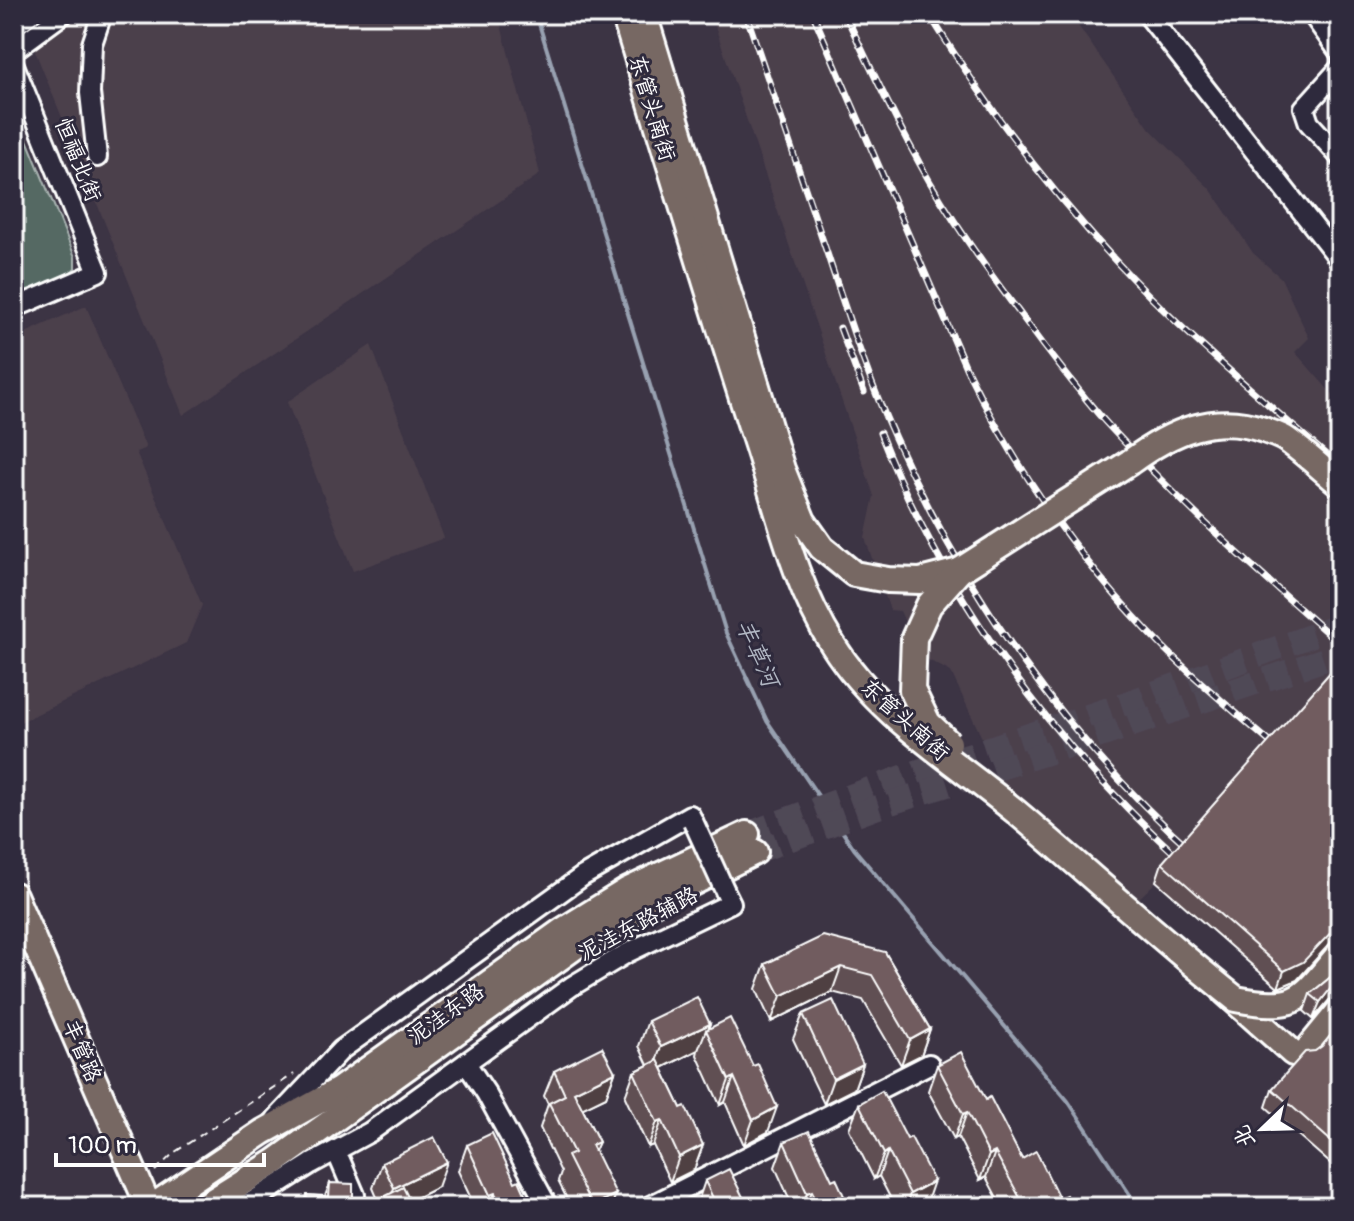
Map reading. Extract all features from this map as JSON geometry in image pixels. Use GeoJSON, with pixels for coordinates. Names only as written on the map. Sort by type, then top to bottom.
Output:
{"type":"FeatureCollection","features":[{"type":"Feature","properties":{"kind":"main road","name":"东管头南街"},"geometry":{"type":"LineString","coordinates":[[624,14],[801,581],[818,618],[852,672],[880,702],[1013,809],[1293,1053],[1304,1054],[1340,1010]]}},
{"type":"Feature","properties":{"kind":"main road","name":"东管头南街"},"geometry":{"type":"LineString","coordinates":[[644,14],[782,469],[803,521],[822,548],[854,574],[920,581],[959,571]]}},
{"type":"Feature","properties":{"kind":"main road"},"geometry":{"type":"LineString","coordinates":[[1013,809],[969,760],[928,723],[912,690],[914,638],[929,605],[959,571],[1154,445],[1187,428],[1215,423],[1244,423],[1284,437],[1340,484]]}},
{"type":"Feature","properties":{"kind":"main road","name":"泥洼东路"},"geometry":{"type":"LineString","coordinates":[[150,1207],[263,1132],[339,1090],[562,931],[628,890],[751,843],[576,946],[275,1162],[203,1207]]}},
{"type":"Feature","properties":{"kind":"main road","name":"丰管路"},"geometry":{"type":"LineString","coordinates":[[14,895],[150,1207]]}},
{"type":"Feature","properties":{"kind":"main road","name":"丰管路"},"geometry":{"type":"LineString","coordinates":[[14,921],[140,1207]]}},
{"type":"Feature","properties":{"kind":"main road"},"geometry":{"type":"LineString","coordinates":[[1203,972],[1236,999],[1268,1005],[1304,996],[1340,953]]}},
{"type":"Feature","properties":{"kind":"street"},"geometry":{"type":"LineString","coordinates":[[20,46],[63,14]]}},
{"type":"Feature","properties":{"kind":"street"},"geometry":{"type":"LineString","coordinates":[[97,157],[91,81],[92,44],[102,14]]}},
{"type":"Feature","properties":{"kind":"street"},"geometry":{"type":"LineString","coordinates":[[1147,14],[1340,260]]}},
{"type":"Feature","properties":{"kind":"street"},"geometry":{"type":"LineString","coordinates":[[1312,14],[1340,53]]}},
{"type":"Feature","properties":{"kind":"street","name":"恒福北街"},"geometry":{"type":"LineString","coordinates":[[14,65],[98,272],[14,308]]}},
{"type":"Feature","properties":{"kind":"street"},"geometry":{"type":"LineString","coordinates":[[1340,68],[1304,108],[1309,123],[1340,157]]}},
{"type":"Feature","properties":{"kind":"street","name":"泥洼东路辅路"},"geometry":{"type":"LineString","coordinates":[[243,1207],[311,1164],[370,1132],[572,986],[627,953],[731,903],[690,815],[583,876],[341,1050],[263,1132]]}},
{"type":"Feature","properties":{"kind":"street"},"geometry":{"type":"LineString","coordinates":[[466,1063],[486,1093],[548,1207]]}},
{"type":"Feature","properties":{"kind":"street"},"geometry":{"type":"LineString","coordinates":[[648,1207],[681,1200],[929,1064]]}},
{"type":"Feature","properties":{"kind":"street"},"geometry":{"type":"LineString","coordinates":[[340,1160],[355,1195],[355,1207]]}},
{"type":"Feature","properties":{"kind":"shaded area"},"geometry":{"type":"Polygon","coordinates":[[[20,14],[498,14],[540,174],[183,415],[20,14]]]}},
{"type":"Feature","properties":{"kind":"shaded area"},"geometry":{"type":"Polygon","coordinates":[[[711,14],[1070,14],[1150,129],[1211,190],[1253,253],[1281,278],[1309,338],[1295,352],[1340,403],[1340,1172],[1329,1033],[1157,881],[1134,903],[1006,789],[951,672],[921,656],[900,611],[890,610],[865,538],[874,496],[711,14]]]}},
{"type":"Feature","properties":{"kind":"shaded area"},"geometry":{"type":"Polygon","coordinates":[[[86,306],[146,448],[136,452],[202,605],[186,643],[14,725],[14,338],[86,306]]]}},
{"type":"Feature","properties":{"kind":"shaded area"},"geometry":{"type":"Polygon","coordinates":[[[371,345],[444,538],[353,571],[287,402],[371,345]]]}},
{"type":"Feature","properties":{"kind":"green space"},"geometry":{"type":"Polygon","coordinates":[[[14,108],[75,257],[75,268],[68,275],[14,299],[14,108]]]}},
{"type":"Feature","properties":{"kind":"building"},"geometry":{"type":"Polygon","coordinates":[[[1340,661],[1340,923],[1303,962],[1284,971],[1162,863],[1340,661]]]}},
{"type":"Feature","properties":{"kind":"building"},"geometry":{"type":"Polygon","coordinates":[[[823,936],[885,952],[930,1029],[910,1040],[872,975],[841,967],[781,996],[765,964],[823,936]]]}},
{"type":"Feature","properties":{"kind":"building"},"geometry":{"type":"Polygon","coordinates":[[[1340,967],[1340,981],[1320,1002],[1310,994],[1333,975],[1340,967]]]}},
{"type":"Feature","properties":{"kind":"building"},"geometry":{"type":"Polygon","coordinates":[[[697,997],[710,1024],[661,1047],[648,1021],[697,997]]]}},
{"type":"Feature","properties":{"kind":"building"},"geometry":{"type":"Polygon","coordinates":[[[833,1000],[863,1064],[833,1079],[803,1014],[833,1000]]]}},
{"type":"Feature","properties":{"kind":"building"},"geometry":{"type":"Polygon","coordinates":[[[730,1018],[753,1066],[758,1064],[777,1107],[753,1120],[734,1077],[729,1080],[706,1030],[730,1018]]]}},
{"type":"Feature","properties":{"kind":"building"},"geometry":{"type":"Polygon","coordinates":[[[1340,1024],[1340,1149],[1272,1089],[1305,1052],[1322,1046],[1340,1024]]]}},
{"type":"Feature","properties":{"kind":"building"},"geometry":{"type":"Polygon","coordinates":[[[602,1047],[615,1072],[574,1092],[599,1142],[592,1145],[616,1194],[592,1206],[567,1156],[574,1153],[549,1103],[565,1095],[554,1071],[602,1047]]]}},
{"type":"Feature","properties":{"kind":"building"},"geometry":{"type":"Polygon","coordinates":[[[961,1052],[986,1100],[990,1097],[1022,1159],[1036,1151],[1059,1198],[1066,1195],[1072,1207],[1025,1207],[995,1152],[989,1155],[967,1112],[963,1114],[937,1065],[961,1052]]]}},
{"type":"Feature","properties":{"kind":"building"},"geometry":{"type":"Polygon","coordinates":[[[658,1060],[703,1145],[679,1157],[662,1120],[657,1122],[634,1072],[658,1060]]]}},
{"type":"Feature","properties":{"kind":"building"},"geometry":{"type":"Polygon","coordinates":[[[882,1091],[934,1181],[910,1194],[888,1151],[884,1154],[859,1104],[882,1091]]]}},
{"type":"Feature","properties":{"kind":"building"},"geometry":{"type":"Polygon","coordinates":[[[809,1131],[832,1180],[836,1178],[849,1207],[820,1207],[812,1191],[807,1193],[784,1142],[809,1131]]]}},
{"type":"Feature","properties":{"kind":"building"},"geometry":{"type":"Polygon","coordinates":[[[492,1133],[515,1182],[519,1180],[531,1207],[502,1207],[495,1193],[490,1195],[467,1145],[492,1133]]]}},
{"type":"Feature","properties":{"kind":"building"},"geometry":{"type":"Polygon","coordinates":[[[434,1137],[447,1162],[394,1188],[382,1163],[434,1137]]]}},
{"type":"Feature","properties":{"kind":"building"},"geometry":{"type":"Polygon","coordinates":[[[729,1169],[748,1207],[717,1207],[705,1181],[729,1169]]]}},
{"type":"Feature","properties":{"kind":"building"},"geometry":{"type":"Polygon","coordinates":[[[330,1183],[353,1184],[353,1207],[306,1207],[307,1195],[329,1197],[330,1183]]]}},
{"type":"Feature","properties":{"kind":"building"},"geometry":{"type":"Polygon","coordinates":[[[403,1187],[413,1207],[384,1207],[380,1199],[403,1187]]]}},
{"type":"Feature","properties":{"kind":"building"},"geometry":{"type":"Polygon","coordinates":[[[957,1196],[962,1207],[938,1207],[957,1196]]]}},
{"type":"Feature","properties":{"kind":"waterway","name":"丰草河"},"geometry":{"type":"LineString","coordinates":[[536,14],[726,633],[767,721],[855,850],[1068,1101],[1138,1207]]}},
{"type":"Feature","properties":{"kind":"tunnel"},"geometry":{"type":"LineString","coordinates":[[747,834],[919,771],[1124,704],[1340,625]]}},
{"type":"Feature","properties":{"kind":"tunnel"},"geometry":{"type":"LineString","coordinates":[[755,852],[878,807],[1340,654]]}},
{"type":"Feature","properties":{"kind":"railway"},"geometry":{"type":"LineString","coordinates":[[746,14],[867,371],[923,497],[954,554],[1024,664],[1106,765],[1199,857]]}},
{"type":"Feature","properties":{"kind":"railway"},"geometry":{"type":"LineString","coordinates":[[813,14],[967,370],[1007,445],[1079,551],[1134,616],[1192,675],[1286,756]]}},
{"type":"Feature","properties":{"kind":"railway"},"geometry":{"type":"LineString","coordinates":[[845,14],[943,204],[1069,378],[1110,427],[1165,484],[1251,566],[1340,644]]}},
{"type":"Feature","properties":{"kind":"railway"},"geometry":{"type":"LineString","coordinates":[[929,14],[1009,133],[1100,244],[1188,333],[1340,467]]}},
{"type":"Feature","properties":{"kind":"railway"},"geometry":{"type":"LineString","coordinates":[[840,328],[864,392]]}},
{"type":"Feature","properties":{"kind":"railway"},"geometry":{"type":"LineString","coordinates":[[880,433],[906,494],[937,554],[1009,668],[1093,772],[1188,866]]}},
{"type":"Feature","properties":{"kind":"railway"},"geometry":{"type":"LineString","coordinates":[[1298,944],[1340,981]]}},
{"type":"Feature","properties":{"kind":"railway"},"geometry":{"type":"LineString","coordinates":[[1290,955],[1340,999]]}}]}
